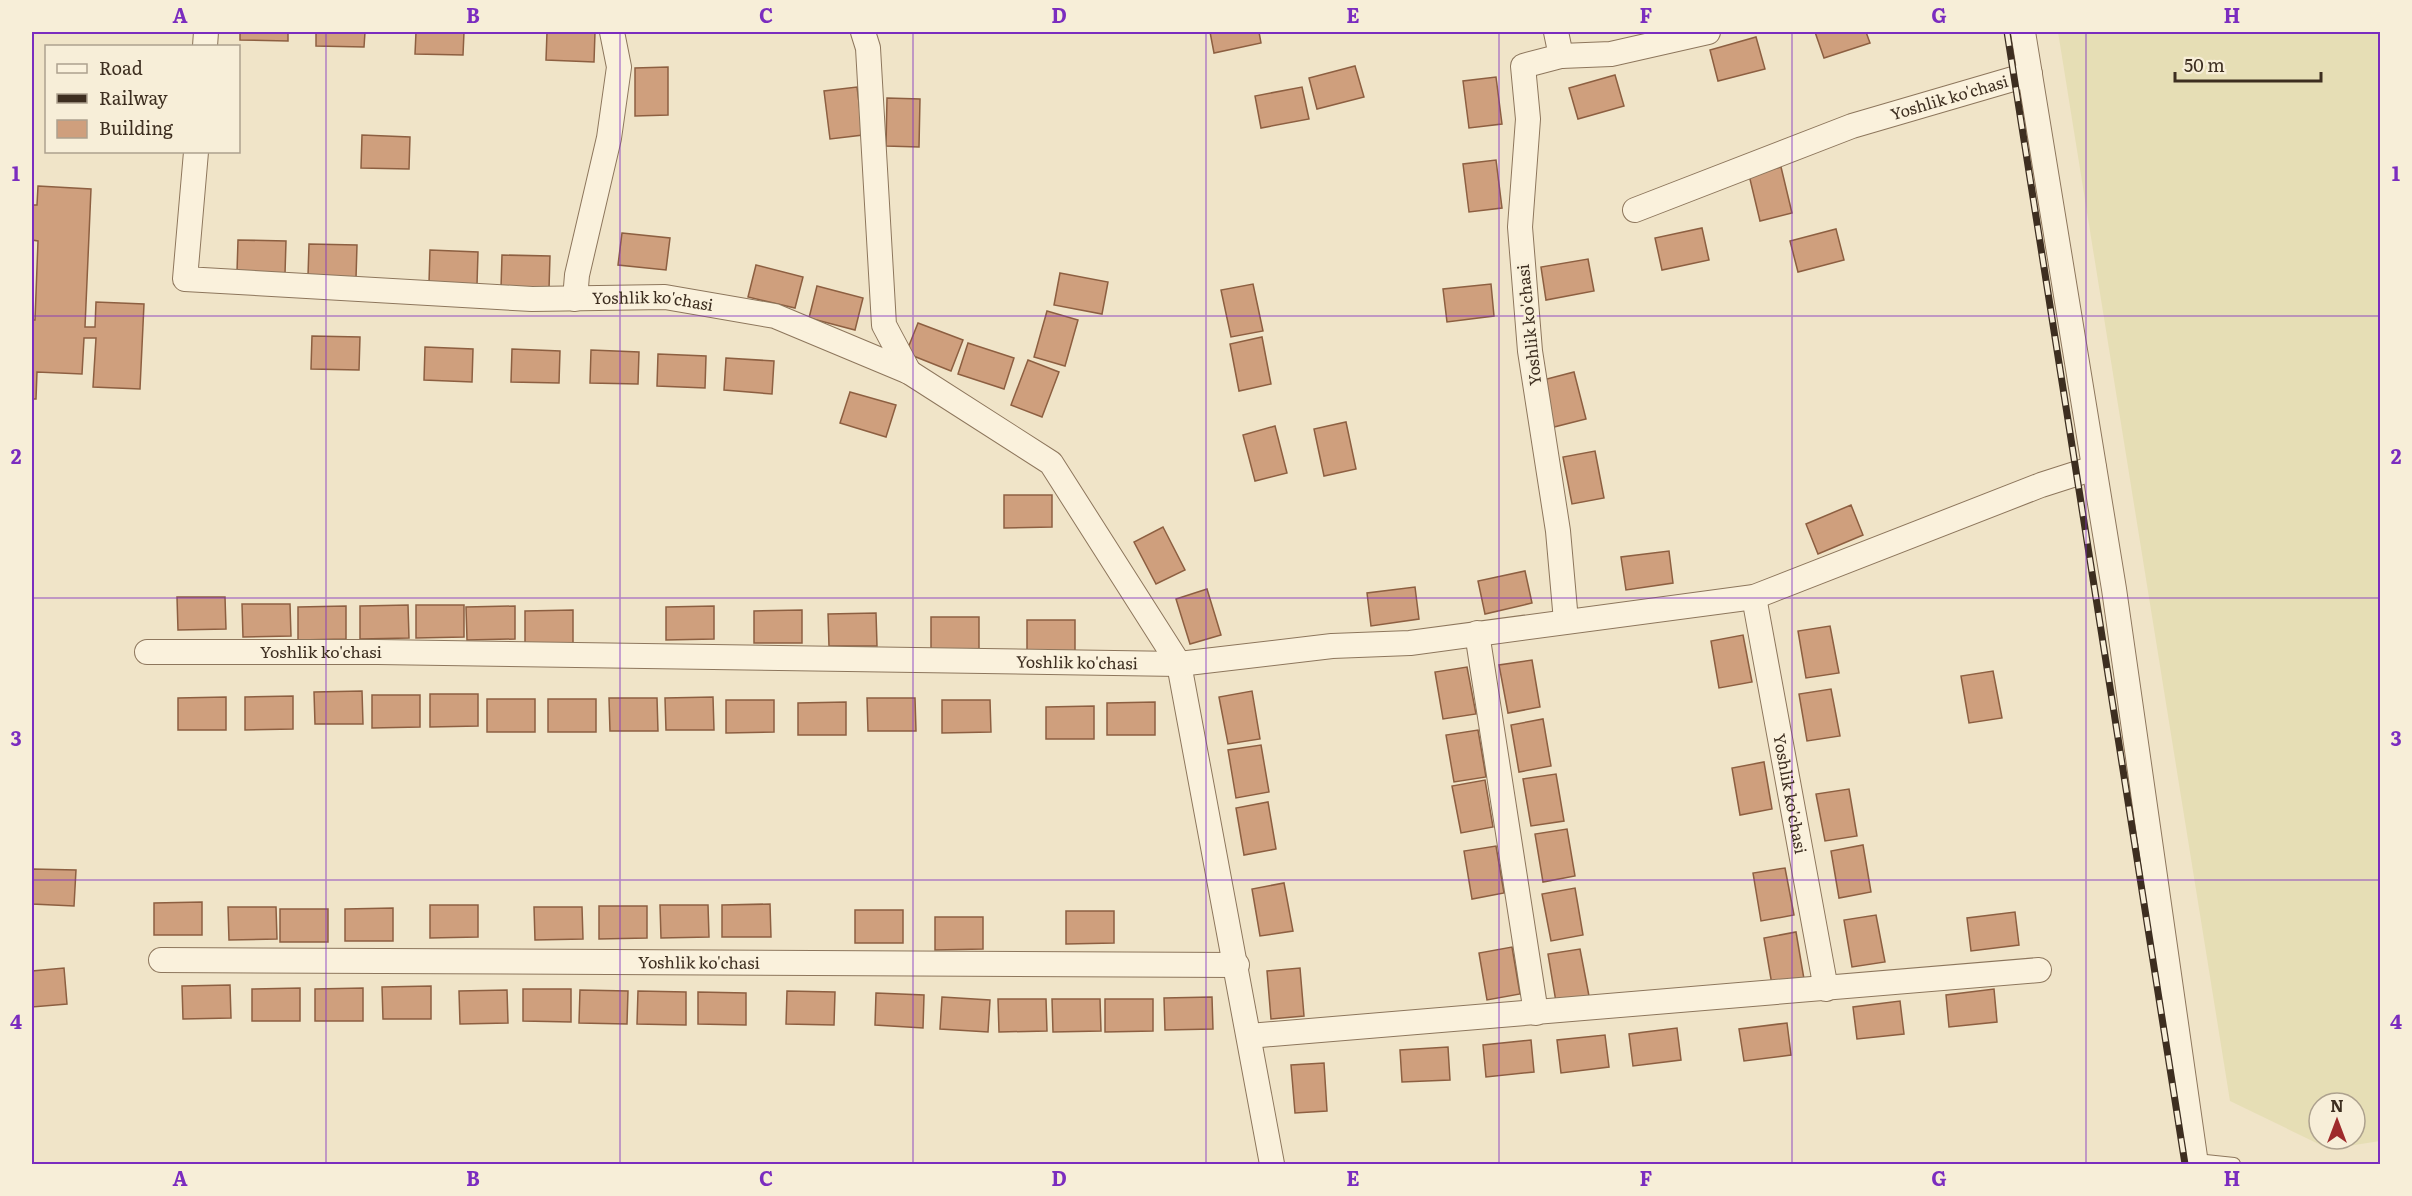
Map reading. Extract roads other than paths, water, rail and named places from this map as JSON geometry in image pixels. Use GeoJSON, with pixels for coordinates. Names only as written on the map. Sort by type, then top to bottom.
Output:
{"type":"FeatureCollection","features":[{"type":"Feature","properties":{"kind":"street"},"geometry":{"type":"LineString","coordinates":[[575,299],[612,114],[619,67],[612,32]]}},
{"type":"Feature","properties":{"kind":"street","name":"Yoshlik ko'chasi"},"geometry":{"type":"LineString","coordinates":[[863,32],[868,48],[884,324],[909,372]]}},
{"type":"Feature","properties":{"kind":"street"},"geometry":{"type":"LineString","coordinates":[[1556,32],[1560,56]]}},
{"type":"Feature","properties":{"kind":"street","name":"Yoshlik ko'chasi"},"geometry":{"type":"LineString","coordinates":[[1566,621],[1558,531],[1530,351],[1520,227],[1528,119],[1523,66],[1560,56],[1611,54],[1708,32]]}},
{"type":"Feature","properties":{"kind":"street"},"geometry":{"type":"LineString","coordinates":[[2023,32],[2094,468],[2196,1162]]}},
{"type":"Feature","properties":{"kind":"street","name":"Yoshlik ko'chasi"},"geometry":{"type":"LineString","coordinates":[[1635,210],[1852,126],[2030,74]]}},
{"type":"Feature","properties":{"kind":"street","name":"Yoshlik ko'chasi"},"geometry":{"type":"LineString","coordinates":[[196,153],[185,279],[532,299],[664,297],[775,316],[909,372],[1051,463],[1179,664],[1237,965],[1272,1164]]}},
{"type":"Feature","properties":{"kind":"street","name":"Yoshlik ko'chasi"},"geometry":{"type":"LineString","coordinates":[[147,652],[378,652],[1179,664],[1332,646],[1410,643],[1754,597],[2041,485],[2094,468]]}},
{"type":"Feature","properties":{"kind":"street","name":"Yoshlik ko'chasi"},"geometry":{"type":"LineString","coordinates":[[1754,597],[1826,989]]}},
{"type":"Feature","properties":{"kind":"street"},"geometry":{"type":"LineString","coordinates":[[1477,633],[1536,1013]]}},
{"type":"Feature","properties":{"kind":"street","name":"Yoshlik ko'chasi"},"geometry":{"type":"LineString","coordinates":[[161,960],[1237,965]]}},
{"type":"Feature","properties":{"kind":"street"},"geometry":{"type":"LineString","coordinates":[[1249,1036],[2039,970]]}},
{"type":"Feature","properties":{"kind":"lane"},"geometry":{"type":"LineString","coordinates":[[2196,1162],[2234,1164]]}},
{"type":"Feature","properties":{"kind":"railway"},"geometry":{"type":"LineString","coordinates":[[2007,32],[2185,1164]]}}]}
